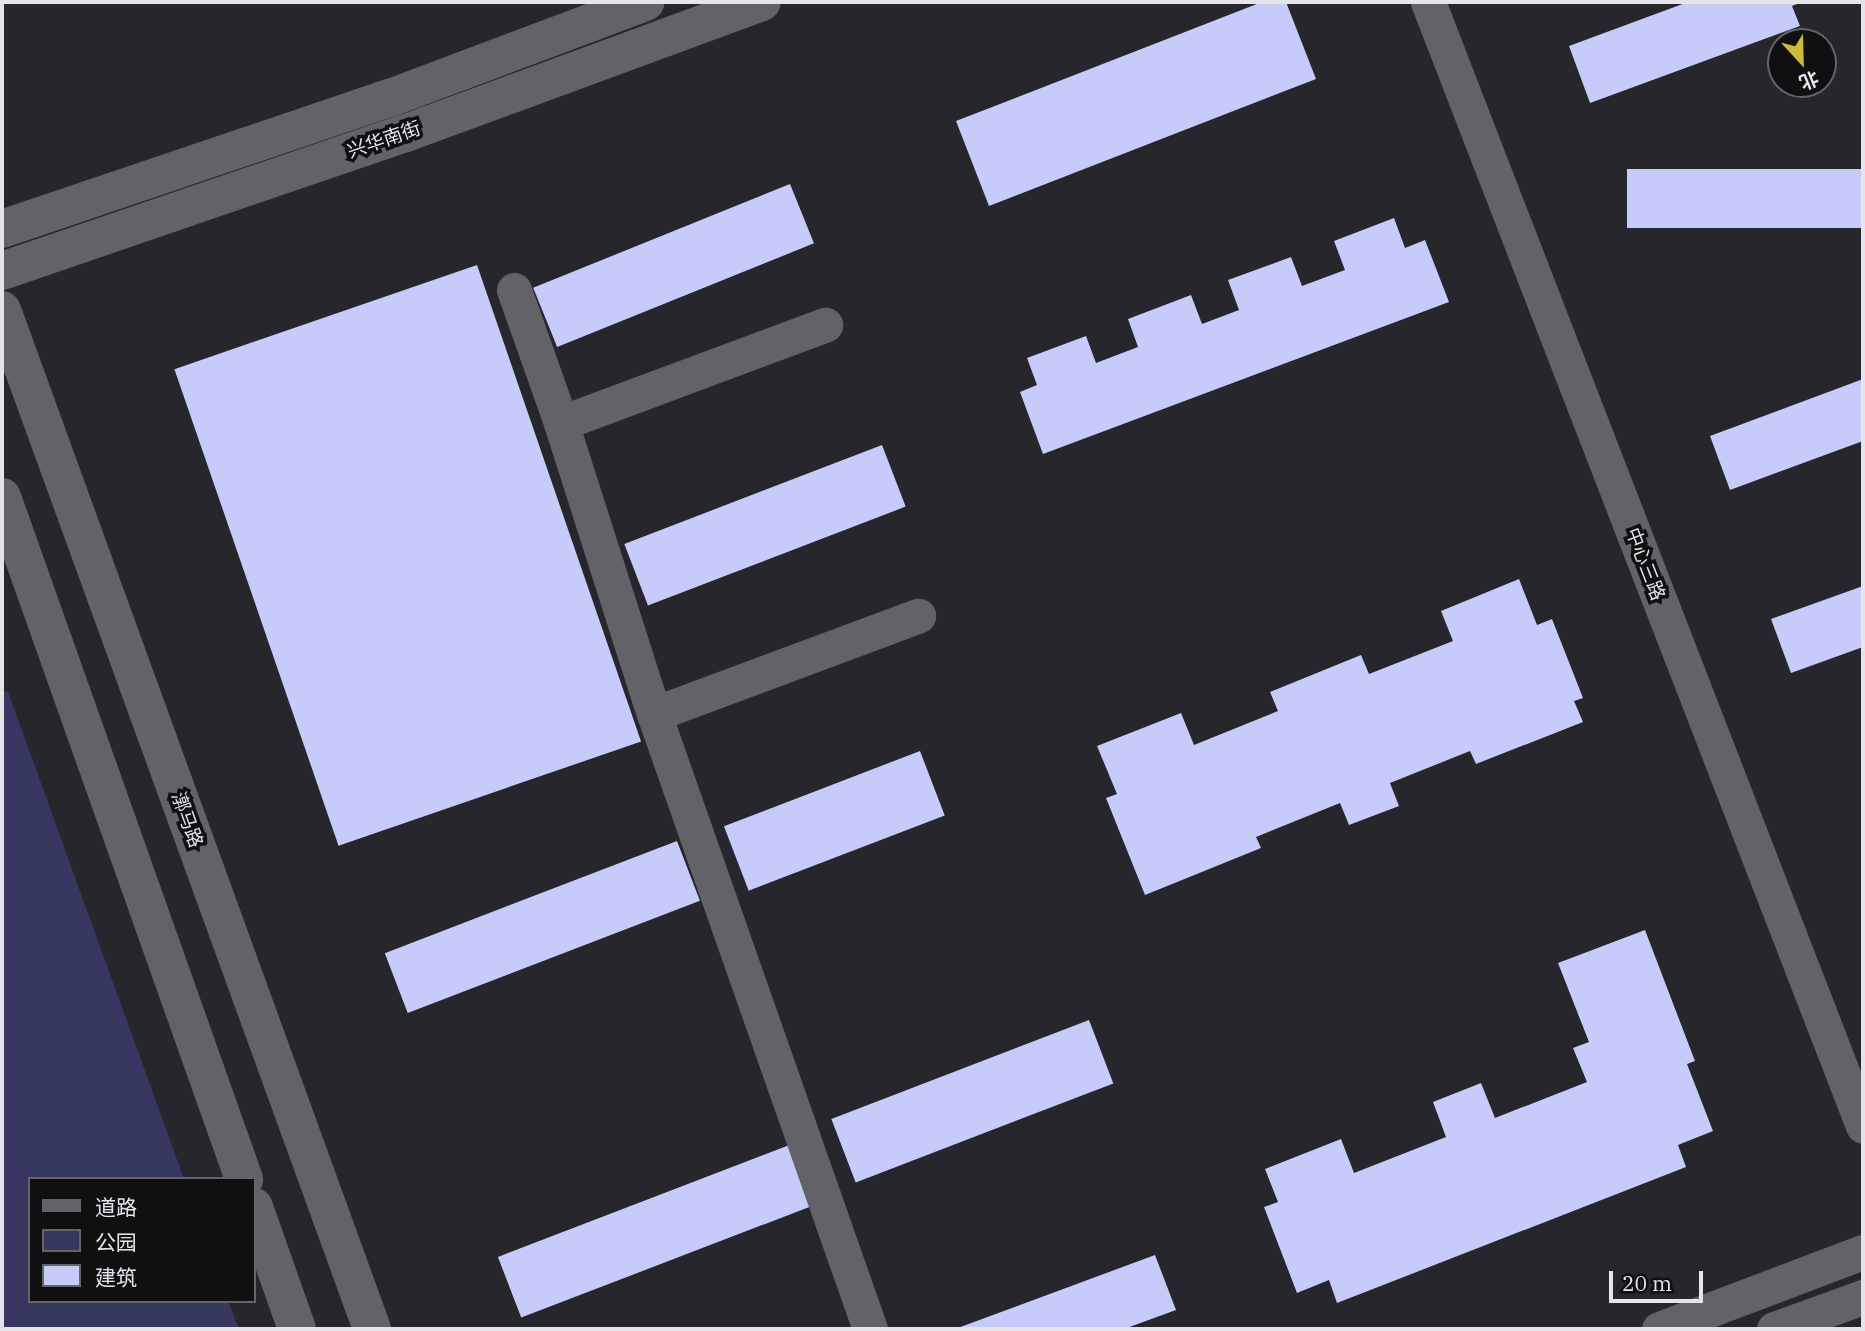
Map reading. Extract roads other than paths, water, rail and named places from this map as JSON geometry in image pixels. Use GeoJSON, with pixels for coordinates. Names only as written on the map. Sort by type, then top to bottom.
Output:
{"type":"FeatureCollection","features":[{"type":"Feature","properties":{"kind":"main road","name":"兴华南街"},"geometry":{"type":"LineString","coordinates":[[2,229],[390,99],[646,2]]}},
{"type":"Feature","properties":{"kind":"main road","name":"兴华南街"},"geometry":{"type":"LineString","coordinates":[[2,271],[406,133],[762,2]]}},
{"type":"Feature","properties":{"kind":"main road","name":"漷马路"},"geometry":{"type":"LineString","coordinates":[[2,310],[372,1329]]}},
{"type":"Feature","properties":{"kind":"main road"},"geometry":{"type":"LineString","coordinates":[[2,497],[243,1177]]}},
{"type":"Feature","properties":{"kind":"main road"},"geometry":{"type":"LineString","coordinates":[[256,1213],[297,1329]]}},
{"type":"Feature","properties":{"kind":"street","name":"中心三路"},"geometry":{"type":"LineString","coordinates":[[1428,2],[1863,1126]]}},
{"type":"Feature","properties":{"kind":"street"},"geometry":{"type":"LineString","coordinates":[[514,290],[561,423],[654,714],[870,1329]]}},
{"type":"Feature","properties":{"kind":"street"},"geometry":{"type":"LineString","coordinates":[[561,423],[825,325]]}},
{"type":"Feature","properties":{"kind":"street"},"geometry":{"type":"LineString","coordinates":[[654,714],[918,616]]}},
{"type":"Feature","properties":{"kind":"street"},"geometry":{"type":"LineString","coordinates":[[1659,1329],[1863,1252]]}},
{"type":"Feature","properties":{"kind":"street"},"geometry":{"type":"LineString","coordinates":[[1774,1329],[1863,1297]]}}]}
